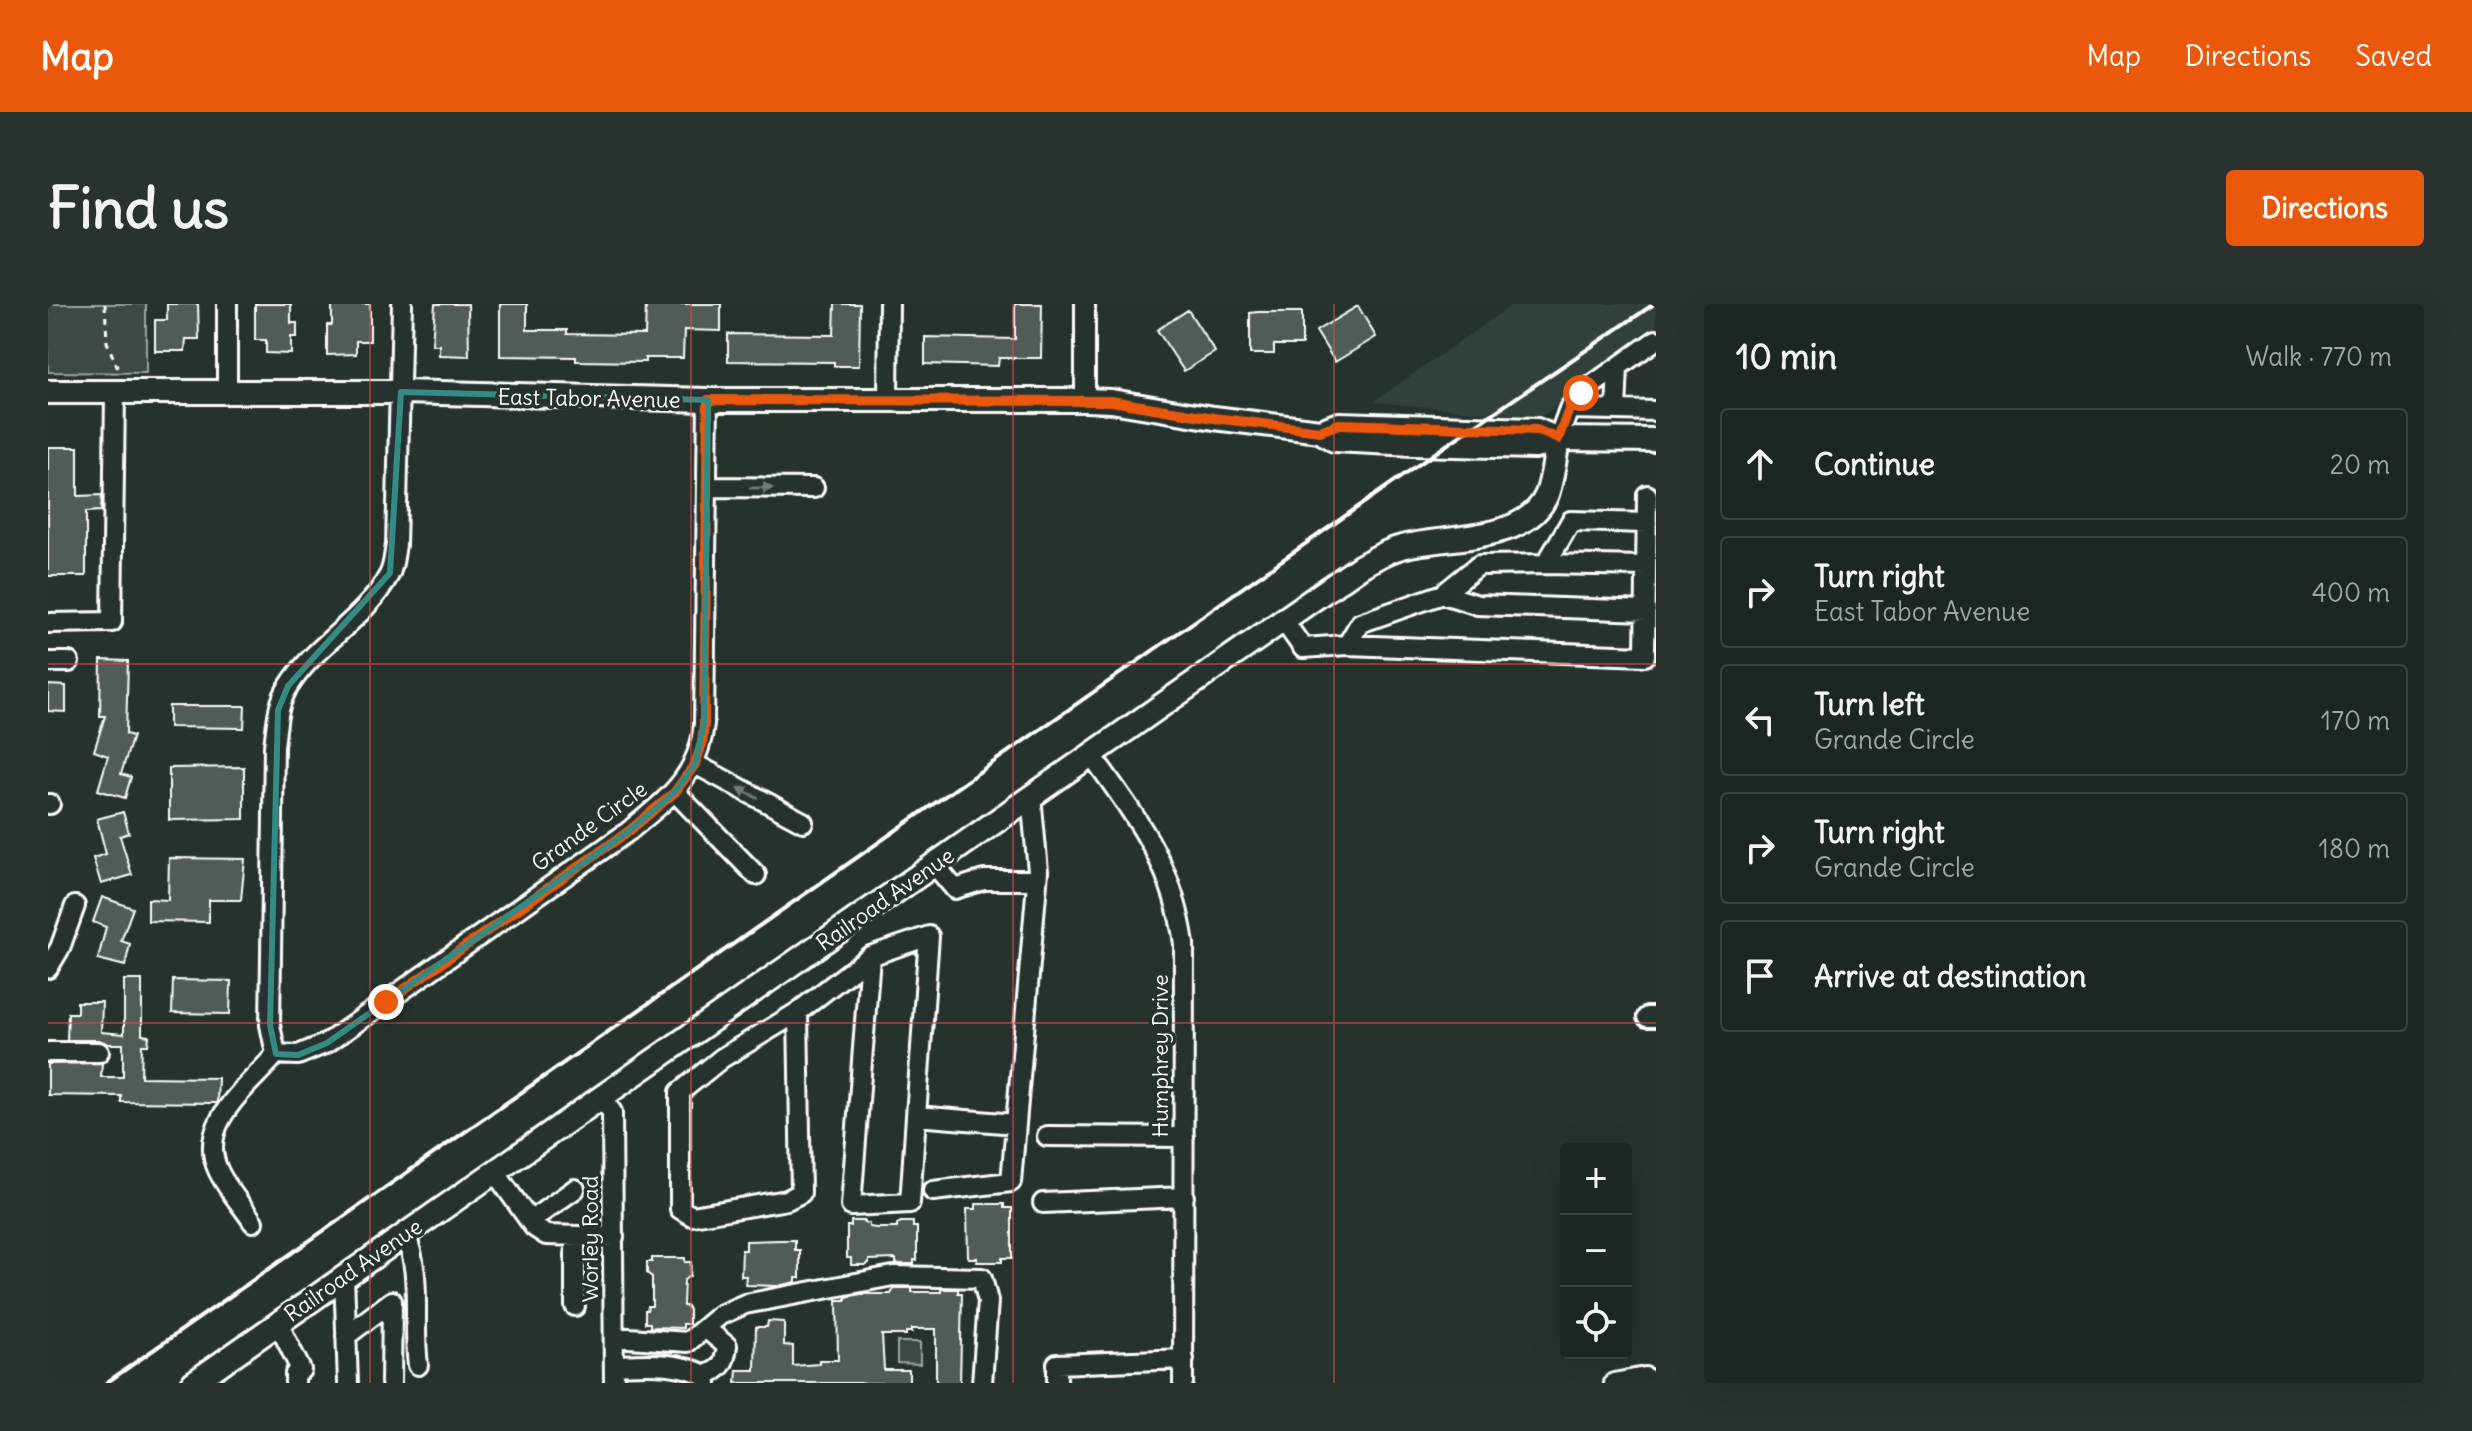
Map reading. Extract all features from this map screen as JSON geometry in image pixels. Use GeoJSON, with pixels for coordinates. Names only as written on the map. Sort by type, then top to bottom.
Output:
{"type":"FeatureCollection","features":[{"type":"Feature","properties":{"kind":"main road","name":"East Tabor Avenue"},"geometry":{"type":"LineString","coordinates":[[48,392],[118,384],[227,391],[708,400],[1085,400],[1111,401],[1320,431],[1339,424],[1537,430],[1558,439],[1656,440]]}},
{"type":"Feature","properties":{"kind":"main road","name":"Railroad Avenue"},"geometry":{"type":"LineString","coordinates":[[193,1383],[1283,620],[1385,552],[1497,532],[1523,523],[1536,511],[1546,495],[1558,439]]}},
{"type":"Feature","properties":{"kind":"street"},"geometry":{"type":"LineString","coordinates":[[227,304],[227,391]]}},
{"type":"Feature","properties":{"kind":"street"},"geometry":{"type":"LineString","coordinates":[[253,1222],[217,1169],[213,1134],[222,1114],[276,1054],[270,1025],[274,746],[278,710],[288,686],[370,603],[390,573],[396,545],[402,304]]}},
{"type":"Feature","properties":{"kind":"street"},"geometry":{"type":"LineString","coordinates":[[888,399],[889,304]]}},
{"type":"Feature","properties":{"kind":"street"},"geometry":{"type":"LineString","coordinates":[[1085,304],[1085,400]]}},
{"type":"Feature","properties":{"kind":"street"},"geometry":{"type":"LineString","coordinates":[[1558,439],[1569,409],[1581,393],[1656,340]]}},
{"type":"Feature","properties":{"kind":"street"},"geometry":{"type":"LineString","coordinates":[[1616,410],[1618,367]]}},
{"type":"Feature","properties":{"kind":"street"},"geometry":{"type":"LineString","coordinates":[[48,623],[112,622],[118,384]]}},
{"type":"Feature","properties":{"kind":"street","name":"Grande Circle"},"geometry":{"type":"LineString","coordinates":[[276,1054],[298,1055],[327,1043],[629,831],[675,792],[695,764],[702,744],[704,724],[708,400]]}},
{"type":"Feature","properties":{"kind":"street"},"geometry":{"type":"LineString","coordinates":[[1569,409],[1656,411]]}},
{"type":"Feature","properties":{"kind":"street"},"geometry":{"type":"LineString","coordinates":[[708,487],[814,488]]}},
{"type":"Feature","properties":{"kind":"street"},"geometry":{"type":"LineString","coordinates":[[1283,620],[1303,648],[1347,645],[1645,656],[1647,495]]}},
{"type":"Feature","properties":{"kind":"street"},"geometry":{"type":"LineString","coordinates":[[1546,564],[1571,521],[1647,523]]}},
{"type":"Feature","properties":{"kind":"street"},"geometry":{"type":"LineString","coordinates":[[1347,645],[1360,623],[1443,594],[1479,565],[1646,566]]}},
{"type":"Feature","properties":{"kind":"street"},"geometry":{"type":"LineString","coordinates":[[1443,594],[1478,605],[1646,611]]}},
{"type":"Feature","properties":{"kind":"street"},"geometry":{"type":"LineString","coordinates":[[48,662],[69,662]]}},
{"type":"Feature","properties":{"kind":"street","name":"Humphrey Drive"},"geometry":{"type":"LineString","coordinates":[[1091,754],[1145,830],[1179,911],[1184,944],[1183,1383]]}},
{"type":"Feature","properties":{"kind":"street"},"geometry":{"type":"LineString","coordinates":[[695,764],[803,822]]}},
{"type":"Feature","properties":{"kind":"street"},"geometry":{"type":"LineString","coordinates":[[675,792],[756,875]]}},
{"type":"Feature","properties":{"kind":"street"},"geometry":{"type":"LineString","coordinates":[[933,1191],[1011,1182],[1037,880],[1031,796]]}},
{"type":"Feature","properties":{"kind":"street"},"geometry":{"type":"LineString","coordinates":[[934,864],[955,889],[984,880],[1037,880]]}},
{"type":"Feature","properties":{"kind":"street"},"geometry":{"type":"LineString","coordinates":[[48,968],[60,948],[75,906]]}},
{"type":"Feature","properties":{"kind":"street"},"geometry":{"type":"LineString","coordinates":[[798,1012],[801,1193],[787,1200],[692,1216],[680,1209],[680,1092],[722,1058],[798,1012],[870,956],[929,936],[910,1203],[851,1206],[870,956]]}},
{"type":"Feature","properties":{"kind":"street"},"geometry":{"type":"LineString","coordinates":[[48,1052],[99,1052]]}},
{"type":"Feature","properties":{"kind":"street","name":"Worley Road"},"geometry":{"type":"LineString","coordinates":[[601,1098],[612,1112],[614,1374]]}},
{"type":"Feature","properties":{"kind":"street"},"geometry":{"type":"LineString","coordinates":[[916,1116],[1016,1124]]}},
{"type":"Feature","properties":{"kind":"street"},"geometry":{"type":"LineString","coordinates":[[1047,1136],[1184,1137]]}},
{"type":"Feature","properties":{"kind":"street"},"geometry":{"type":"LineString","coordinates":[[495,1172],[530,1221],[546,1235],[614,1237]]}},
{"type":"Feature","properties":{"kind":"street"},"geometry":{"type":"LineString","coordinates":[[530,1221],[575,1189]]}},
{"type":"Feature","properties":{"kind":"street"},"geometry":{"type":"LineString","coordinates":[[1043,1203],[1184,1197]]}},
{"type":"Feature","properties":{"kind":"street"},"geometry":{"type":"LineString","coordinates":[[405,1234],[414,1257],[418,1365]]}},
{"type":"Feature","properties":{"kind":"street"},"geometry":{"type":"LineString","coordinates":[[575,1236],[575,1306]]}},
{"type":"Feature","properties":{"kind":"street"},"geometry":{"type":"LineString","coordinates":[[344,1276],[348,1383]]}},
{"type":"Feature","properties":{"kind":"street"},"geometry":{"type":"LineString","coordinates":[[614,1337],[688,1342],[720,1315],[745,1304],[893,1276],[982,1278],[988,1301],[982,1383]]}},
{"type":"Feature","properties":{"kind":"street"},"geometry":{"type":"LineString","coordinates":[[346,1336],[392,1301],[391,1383]]}},
{"type":"Feature","properties":{"kind":"street"},"geometry":{"type":"LineString","coordinates":[[278,1323],[301,1370],[290,1380]]}},
{"type":"Feature","properties":{"kind":"street"},"geometry":{"type":"LineString","coordinates":[[614,1374],[653,1363],[688,1366],[706,1379],[719,1370],[726,1360],[727,1346],[705,1328]]}},
{"type":"Feature","properties":{"kind":"street"},"geometry":{"type":"LineString","coordinates":[[1057,1383],[1057,1364],[1184,1359]]}},
{"type":"Feature","properties":{"kind":"street"},"geometry":{"type":"LineString","coordinates":[[1614,1383],[1645,1377],[1651,1383]]}},
{"type":"Feature","properties":{"kind":"path"},"geometry":{"type":"LineString","coordinates":[[105,304],[107,342],[118,384]]}},
{"type":"Feature","properties":{"kind":"highlighted area"},"geometry":{"type":"Polygon","coordinates":[[[401,392],[708,400],[704,724],[695,764],[675,792],[629,831],[327,1043],[298,1055],[276,1054],[270,1025],[278,710],[288,686],[390,573],[401,392]]]}},
{"type":"Feature","properties":{"kind":"shaded area"},"geometry":{"type":"Polygon","coordinates":[[[48,304],[146,304],[146,373],[48,372],[48,304]]]}},
{"type":"Feature","properties":{"kind":"shaded area"},"geometry":{"type":"Polygon","coordinates":[[[1513,304],[1656,304],[1656,342],[1540,417],[1373,402],[1513,304]]]}},
{"type":"Feature","properties":{"kind":"shaded area"},"geometry":{"type":"Polygon","coordinates":[[[897,1342],[920,1342],[920,1364],[897,1363],[897,1342]]]}},
{"type":"Feature","properties":{"kind":"building"},"geometry":{"type":"Polygon","coordinates":[[[167,304],[198,304],[199,339],[186,339],[185,351],[155,351],[155,320],[167,320],[167,304]]]}},
{"type":"Feature","properties":{"kind":"building"},"geometry":{"type":"Polygon","coordinates":[[[255,304],[291,304],[291,323],[297,323],[297,337],[291,337],[291,354],[266,353],[266,340],[255,340],[255,304]]]}},
{"type":"Feature","properties":{"kind":"building"},"geometry":{"type":"Polygon","coordinates":[[[332,304],[370,304],[370,341],[356,341],[356,354],[327,355],[327,325],[332,325],[332,304]]]}},
{"type":"Feature","properties":{"kind":"building"},"geometry":{"type":"Polygon","coordinates":[[[435,304],[468,304],[469,356],[439,355],[439,345],[432,345],[435,304]]]}},
{"type":"Feature","properties":{"kind":"building"},"geometry":{"type":"Polygon","coordinates":[[[500,304],[527,304],[527,330],[645,335],[646,304],[721,304],[721,331],[684,330],[683,358],[645,358],[645,362],[500,356],[500,304]]]}},
{"type":"Feature","properties":{"kind":"building"},"geometry":{"type":"Polygon","coordinates":[[[835,304],[860,304],[859,366],[834,366],[834,362],[728,361],[728,334],[834,335],[835,304]]]}},
{"type":"Feature","properties":{"kind":"building"},"geometry":{"type":"Polygon","coordinates":[[[1015,304],[1042,304],[1041,358],[999,358],[998,366],[925,364],[925,337],[1015,339],[1015,304]]]}},
{"type":"Feature","properties":{"kind":"building"},"geometry":{"type":"Polygon","coordinates":[[[1358,306],[1376,337],[1335,362],[1316,331],[1358,306]]]}},
{"type":"Feature","properties":{"kind":"building"},"geometry":{"type":"Polygon","coordinates":[[[1188,310],[1215,352],[1184,371],[1157,330],[1188,310]]]}},
{"type":"Feature","properties":{"kind":"building"},"geometry":{"type":"Polygon","coordinates":[[[1302,312],[1302,345],[1274,345],[1274,354],[1250,354],[1250,313],[1302,312]]]}},
{"type":"Feature","properties":{"kind":"building"},"geometry":{"type":"Polygon","coordinates":[[[48,447],[78,447],[78,496],[102,495],[101,511],[86,512],[86,576],[48,576],[48,447]]]}},
{"type":"Feature","properties":{"kind":"building"},"geometry":{"type":"Polygon","coordinates":[[[101,660],[128,661],[126,734],[133,736],[121,774],[131,777],[125,798],[98,790],[108,756],[94,751],[105,716],[100,716],[101,660]]]}},
{"type":"Feature","properties":{"kind":"building"},"geometry":{"type":"Polygon","coordinates":[[[48,685],[66,686],[66,712],[48,711],[48,685]]]}},
{"type":"Feature","properties":{"kind":"building"},"geometry":{"type":"Polygon","coordinates":[[[169,706],[245,706],[244,728],[169,727],[169,706]]]}},
{"type":"Feature","properties":{"kind":"building"},"geometry":{"type":"Polygon","coordinates":[[[244,767],[244,819],[169,820],[169,768],[244,767]]]}},
{"type":"Feature","properties":{"kind":"building"},"geometry":{"type":"Polygon","coordinates":[[[123,812],[129,833],[120,836],[132,875],[101,884],[93,858],[106,854],[97,819],[123,812]]]}},
{"type":"Feature","properties":{"kind":"building"},"geometry":{"type":"Polygon","coordinates":[[[169,858],[245,859],[241,900],[209,900],[209,922],[148,921],[148,899],[168,900],[169,858]]]}},
{"type":"Feature","properties":{"kind":"building"},"geometry":{"type":"Polygon","coordinates":[[[102,897],[133,908],[121,941],[130,944],[125,966],[98,959],[106,927],[93,922],[102,897]]]}},
{"type":"Feature","properties":{"kind":"building"},"geometry":{"type":"Polygon","coordinates":[[[124,980],[142,980],[142,1035],[149,1036],[148,1045],[142,1045],[141,1077],[218,1078],[217,1103],[121,1102],[121,1096],[48,1095],[48,1064],[102,1063],[101,1077],[123,1077],[123,1044],[67,1040],[68,1013],[77,1013],[77,1002],[102,1002],[101,1032],[124,1034],[124,980]]]}},
{"type":"Feature","properties":{"kind":"building"},"geometry":{"type":"Polygon","coordinates":[[[173,980],[231,981],[230,1014],[172,1013],[173,980]]]}},
{"type":"Feature","properties":{"kind":"building"},"geometry":{"type":"Polygon","coordinates":[[[976,1204],[1004,1204],[1004,1208],[1012,1208],[1012,1258],[1002,1258],[1002,1262],[977,1262],[977,1258],[968,1258],[967,1209],[976,1209],[976,1204]]]}},
{"type":"Feature","properties":{"kind":"building"},"geometry":{"type":"Polygon","coordinates":[[[851,1221],[864,1221],[869,1223],[869,1227],[876,1228],[897,1228],[901,1222],[913,1222],[913,1227],[917,1227],[917,1260],[914,1264],[899,1264],[896,1259],[869,1260],[865,1265],[851,1265],[851,1258],[847,1258],[847,1226],[851,1226],[851,1221]]]}},
{"type":"Feature","properties":{"kind":"building"},"geometry":{"type":"Polygon","coordinates":[[[795,1240],[795,1250],[800,1250],[800,1278],[796,1278],[796,1282],[778,1286],[745,1285],[746,1276],[741,1276],[742,1250],[746,1250],[746,1241],[795,1240]]]}},
{"type":"Feature","properties":{"kind":"building"},"geometry":{"type":"Polygon","coordinates":[[[652,1258],[685,1258],[685,1262],[691,1262],[690,1276],[684,1280],[683,1306],[689,1310],[689,1324],[683,1324],[683,1328],[650,1327],[650,1323],[645,1323],[645,1310],[652,1306],[652,1277],[647,1273],[647,1262],[652,1262],[652,1258]]]}},
{"type":"Feature","properties":{"kind":"building"},"geometry":{"type":"Polygon","coordinates":[[[894,1288],[912,1288],[912,1292],[958,1289],[958,1293],[962,1293],[960,1383],[936,1383],[936,1329],[912,1329],[906,1335],[882,1335],[884,1370],[909,1370],[909,1383],[736,1383],[737,1370],[755,1370],[756,1327],[767,1327],[768,1321],[784,1322],[784,1345],[793,1346],[793,1366],[819,1364],[819,1360],[838,1360],[837,1300],[861,1294],[891,1294],[894,1288]]]}},
{"type":"Feature","properties":{"kind":"railway"},"geometry":{"type":"LineString","coordinates":[[106,1383],[1448,444],[1654,304]]}},
{"type":"Feature","properties":{"kind":"route"},"geometry":{"type":"LineString","coordinates":[[386,1002],[629,831],[675,792],[695,764],[702,744],[704,724],[708,400],[1111,401],[1320,431],[1339,424],[1537,430],[1558,439],[1569,409],[1581,393]]}}]}
